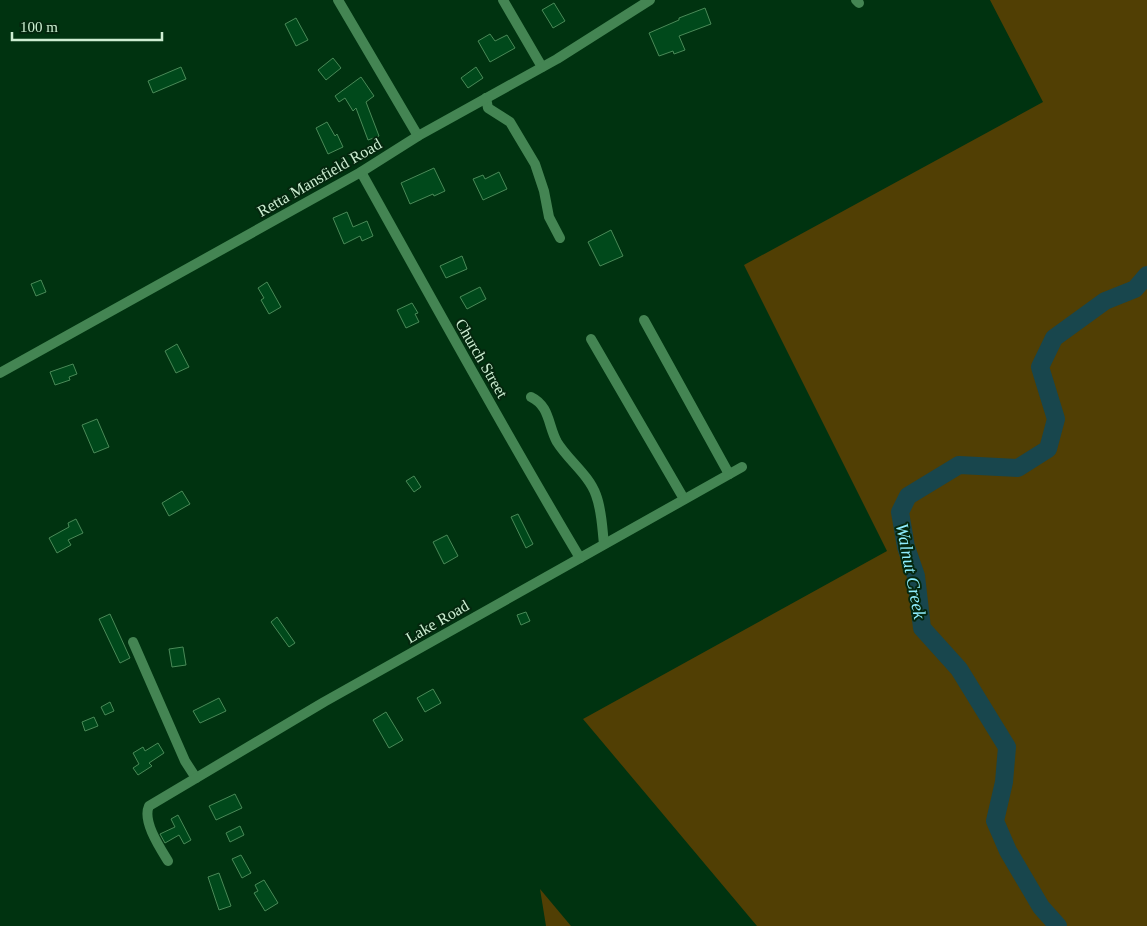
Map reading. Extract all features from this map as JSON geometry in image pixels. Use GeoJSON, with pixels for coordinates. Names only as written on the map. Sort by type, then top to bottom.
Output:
{"type":"FeatureCollection","features":[{"type":"Feature","properties":{"kind":"street"},"geometry":{"type":"LineString","coordinates":[[338,0],[418,136]]}},
{"type":"Feature","properties":{"kind":"street"},"geometry":{"type":"LineString","coordinates":[[503,0],[542,67]]}},
{"type":"Feature","properties":{"kind":"street","name":"Retta Mansfield Road"},"geometry":{"type":"LineString","coordinates":[[0,373],[361,172],[418,136],[542,67],[650,0]]}},
{"type":"Feature","properties":{"kind":"street"},"geometry":{"type":"LineString","coordinates":[[486,98],[488,108],[510,122],[535,164],[550,217],[560,238]]}},
{"type":"Feature","properties":{"kind":"street","name":"Church Street"},"geometry":{"type":"LineString","coordinates":[[361,172],[454,340],[580,558]]}},
{"type":"Feature","properties":{"kind":"street"},"geometry":{"type":"LineString","coordinates":[[644,320],[729,474]]}},
{"type":"Feature","properties":{"kind":"street"},"geometry":{"type":"LineString","coordinates":[[591,339],[684,499]]}},
{"type":"Feature","properties":{"kind":"street"},"geometry":{"type":"LineString","coordinates":[[531,397],[538,400],[545,408],[557,441],[591,483],[600,506],[604,544]]}},
{"type":"Feature","properties":{"kind":"street","name":"Lake Road"},"geometry":{"type":"LineString","coordinates":[[168,862],[155,840],[149,823],[146,811],[149,806],[324,702],[742,467]]}},
{"type":"Feature","properties":{"kind":"street"},"geometry":{"type":"LineString","coordinates":[[133,642],[185,761],[196,778]]}},
{"type":"Feature","properties":{"kind":"shaded area"},"geometry":{"type":"Polygon","coordinates":[[[990,0],[1147,0],[1147,926],[757,926],[583,719],[887,551],[744,265],[1043,102],[990,0]]]}},
{"type":"Feature","properties":{"kind":"shaded area"},"geometry":{"type":"Polygon","coordinates":[[[540,889],[571,926],[546,926],[540,889]]]}},
{"type":"Feature","properties":{"kind":"building"},"geometry":{"type":"Polygon","coordinates":[[[554,3],[565,21],[553,28],[542,10],[554,3]]]}},
{"type":"Feature","properties":{"kind":"building"},"geometry":{"type":"Polygon","coordinates":[[[705,8],[711,24],[679,36],[685,50],[674,54],[673,51],[659,56],[649,33],[705,8]]]}},
{"type":"Feature","properties":{"kind":"building"},"geometry":{"type":"Polygon","coordinates":[[[296,18],[308,40],[296,46],[285,24],[296,18]]]}},
{"type":"Feature","properties":{"kind":"building"},"geometry":{"type":"Polygon","coordinates":[[[490,34],[495,41],[507,35],[515,48],[490,62],[478,41],[490,34]]]}},
{"type":"Feature","properties":{"kind":"building"},"geometry":{"type":"Polygon","coordinates":[[[333,58],[341,68],[326,80],[318,70],[333,58]]]}},
{"type":"Feature","properties":{"kind":"building"},"geometry":{"type":"Polygon","coordinates":[[[181,67],[186,79],[153,93],[148,81],[181,67]]]}},
{"type":"Feature","properties":{"kind":"building"},"geometry":{"type":"Polygon","coordinates":[[[476,67],[483,78],[468,88],[461,78],[476,67]]]}},
{"type":"Feature","properties":{"kind":"building"},"geometry":{"type":"Polygon","coordinates":[[[361,77],[374,96],[366,102],[379,136],[368,140],[356,108],[353,111],[345,98],[339,102],[335,96],[361,77]]]}},
{"type":"Feature","properties":{"kind":"building"},"geometry":{"type":"Polygon","coordinates":[[[327,122],[335,136],[337,134],[343,147],[328,154],[316,128],[327,122]]]}},
{"type":"Feature","properties":{"kind":"building"},"geometry":{"type":"Polygon","coordinates":[[[434,168],[445,191],[410,204],[401,183],[434,168]]]}},
{"type":"Feature","properties":{"kind":"building"},"geometry":{"type":"Polygon","coordinates":[[[499,172],[507,189],[483,200],[473,179],[483,175],[485,179],[499,172]]]}},
{"type":"Feature","properties":{"kind":"building"},"geometry":{"type":"Polygon","coordinates":[[[347,212],[353,227],[367,221],[373,236],[362,241],[360,236],[344,244],[333,218],[347,212]]]}},
{"type":"Feature","properties":{"kind":"building"},"geometry":{"type":"Polygon","coordinates":[[[611,230],[623,256],[600,266],[588,242],[611,230]]]}},
{"type":"Feature","properties":{"kind":"building"},"geometry":{"type":"Polygon","coordinates":[[[462,256],[467,269],[446,278],[440,266],[462,256]]]}},
{"type":"Feature","properties":{"kind":"building"},"geometry":{"type":"Polygon","coordinates":[[[41,280],[46,292],[36,296],[31,284],[41,280]]]}},
{"type":"Feature","properties":{"kind":"building"},"geometry":{"type":"Polygon","coordinates":[[[267,282],[281,307],[269,314],[261,300],[264,298],[258,288],[267,282]]]}},
{"type":"Feature","properties":{"kind":"building"},"geometry":{"type":"Polygon","coordinates":[[[480,287],[486,299],[467,309],[460,297],[480,287]]]}},
{"type":"Feature","properties":{"kind":"building"},"geometry":{"type":"Polygon","coordinates":[[[412,303],[418,313],[415,314],[419,322],[406,328],[397,310],[412,303]]]}},
{"type":"Feature","properties":{"kind":"building"},"geometry":{"type":"Polygon","coordinates":[[[177,344],[189,367],[176,373],[165,351],[177,344]]]}},
{"type":"Feature","properties":{"kind":"building"},"geometry":{"type":"Polygon","coordinates":[[[73,364],[77,374],[69,377],[70,380],[55,385],[50,372],[73,364]]]}},
{"type":"Feature","properties":{"kind":"building"},"geometry":{"type":"Polygon","coordinates":[[[97,419],[109,447],[94,453],[82,425],[97,419]]]}},
{"type":"Feature","properties":{"kind":"building"},"geometry":{"type":"Polygon","coordinates":[[[414,476],[421,487],[414,492],[406,481],[414,476]]]}},
{"type":"Feature","properties":{"kind":"building"},"geometry":{"type":"Polygon","coordinates":[[[182,491],[190,504],[169,516],[162,503],[182,491]]]}},
{"type":"Feature","properties":{"kind":"building"},"geometry":{"type":"Polygon","coordinates":[[[518,514],[533,544],[526,548],[511,517],[518,514]]]}},
{"type":"Feature","properties":{"kind":"building"},"geometry":{"type":"Polygon","coordinates":[[[76,519],[83,533],[68,540],[71,545],[57,553],[49,538],[69,527],[68,523],[76,519]]]}},
{"type":"Feature","properties":{"kind":"building"},"geometry":{"type":"Polygon","coordinates":[[[447,535],[458,556],[444,564],[433,542],[447,535]]]}},
{"type":"Feature","properties":{"kind":"building"},"geometry":{"type":"Polygon","coordinates":[[[526,612],[530,621],[521,625],[517,615],[526,612]]]}},
{"type":"Feature","properties":{"kind":"building"},"geometry":{"type":"Polygon","coordinates":[[[110,614],[130,658],[120,663],[99,619],[110,614]]]}},
{"type":"Feature","properties":{"kind":"building"},"geometry":{"type":"Polygon","coordinates":[[[277,617],[295,643],[289,647],[271,622],[277,617]]]}},
{"type":"Feature","properties":{"kind":"building"},"geometry":{"type":"Polygon","coordinates":[[[183,647],[186,665],[172,667],[169,649],[183,647]]]}},
{"type":"Feature","properties":{"kind":"building"},"geometry":{"type":"Polygon","coordinates":[[[433,689],[441,703],[425,712],[417,698],[433,689]]]}},
{"type":"Feature","properties":{"kind":"building"},"geometry":{"type":"Polygon","coordinates":[[[219,698],[226,711],[200,723],[193,711],[219,698]]]}},
{"type":"Feature","properties":{"kind":"building"},"geometry":{"type":"Polygon","coordinates":[[[110,702],[114,711],[105,715],[101,707],[110,702]]]}},
{"type":"Feature","properties":{"kind":"building"},"geometry":{"type":"Polygon","coordinates":[[[386,712],[403,740],[389,748],[373,720],[386,712]]]}},
{"type":"Feature","properties":{"kind":"building"},"geometry":{"type":"Polygon","coordinates":[[[94,717],[98,726],[85,731],[82,722],[94,717]]]}},
{"type":"Feature","properties":{"kind":"building"},"geometry":{"type":"Polygon","coordinates":[[[158,743],[164,753],[149,763],[152,766],[138,775],[133,768],[139,764],[133,753],[143,747],[145,751],[158,743]]]}},
{"type":"Feature","properties":{"kind":"building"},"geometry":{"type":"Polygon","coordinates":[[[235,794],[242,808],[216,820],[209,806],[235,794]]]}},
{"type":"Feature","properties":{"kind":"building"},"geometry":{"type":"Polygon","coordinates":[[[178,815],[191,840],[184,844],[179,835],[165,843],[160,834],[175,827],[171,819],[178,815]]]}},
{"type":"Feature","properties":{"kind":"building"},"geometry":{"type":"Polygon","coordinates":[[[240,826],[244,835],[230,842],[226,833],[240,826]]]}},
{"type":"Feature","properties":{"kind":"building"},"geometry":{"type":"Polygon","coordinates":[[[241,855],[251,873],[242,878],[232,859],[241,855]]]}},
{"type":"Feature","properties":{"kind":"building"},"geometry":{"type":"Polygon","coordinates":[[[219,873],[231,906],[219,910],[208,877],[219,873]]]}},
{"type":"Feature","properties":{"kind":"building"},"geometry":{"type":"Polygon","coordinates":[[[264,880],[278,903],[265,911],[254,893],[258,891],[255,885],[264,880]]]}},
{"type":"Feature","properties":{"kind":"waterway","name":"Walnut Creek"},"geometry":{"type":"LineString","coordinates":[[1058,926],[1041,907],[1008,851],[995,821],[1004,782],[1007,747],[959,669],[922,628],[916,576],[906,547],[900,512],[908,496],[959,465],[1018,468],[1048,449],[1056,419],[1040,367],[1054,338],[1105,301],[1135,289],[1147,275]]}}]}
